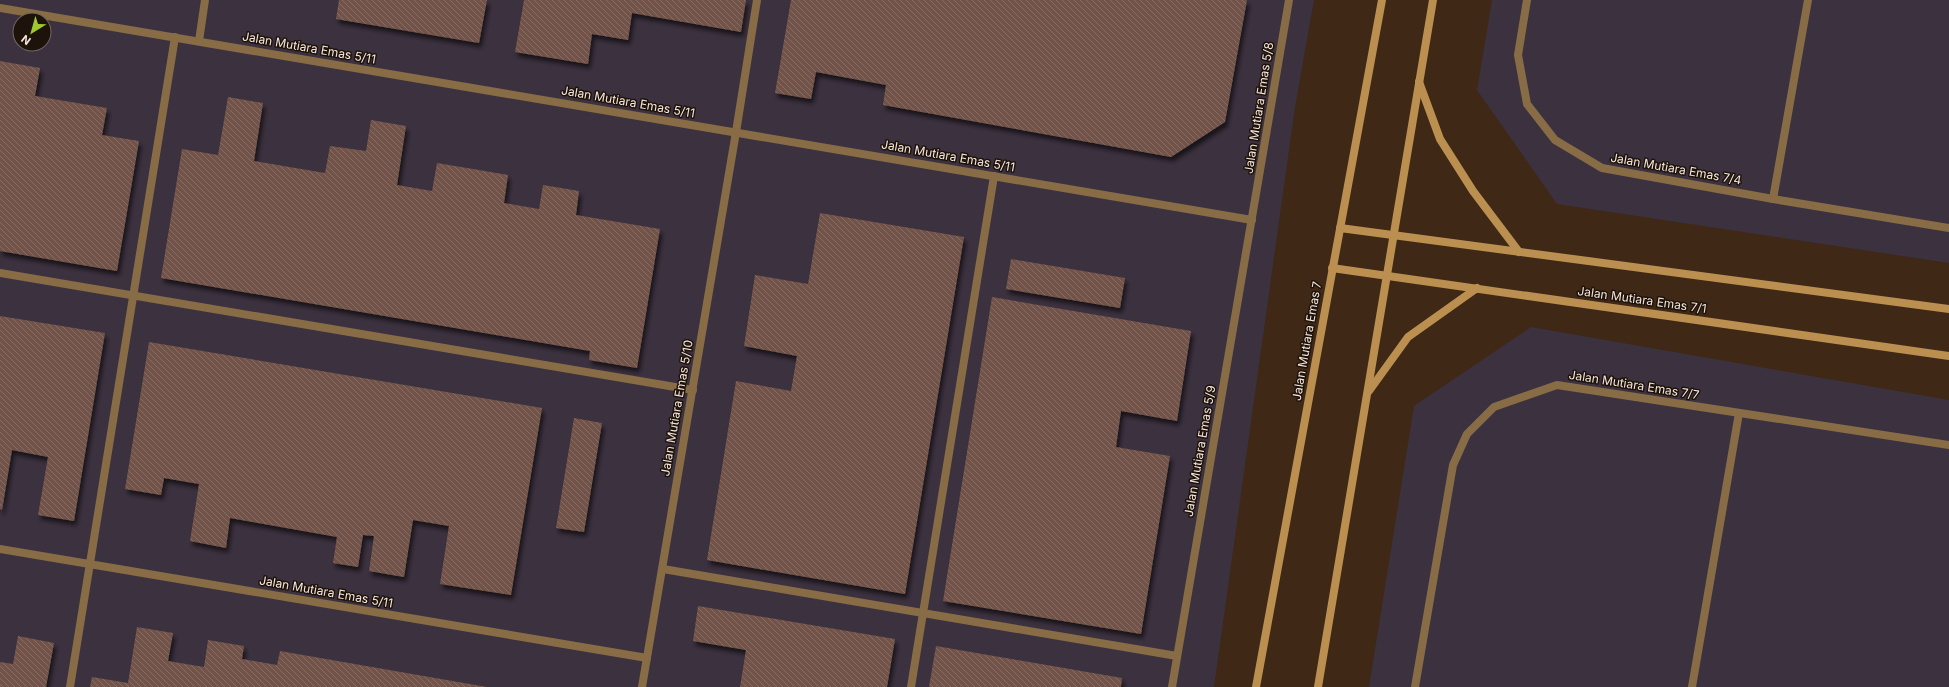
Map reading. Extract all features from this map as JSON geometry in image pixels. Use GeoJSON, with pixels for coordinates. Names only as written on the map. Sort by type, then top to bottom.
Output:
{"type":"FeatureCollection","features":[{"type":"Feature","properties":{"kind":"street"},"geometry":{"type":"LineString","coordinates":[[199,41],[206,0]]}},
{"type":"Feature","properties":{"kind":"street","name":"Jalan Mutiara Emas 5/10"},"geometry":{"type":"LineString","coordinates":[[642,687],[693,390],[757,0]]}},
{"type":"Feature","properties":{"kind":"street","name":"Jalan Mutiara Emas 5/8"},"geometry":{"type":"LineString","coordinates":[[1252,220],[1289,0]]}},
{"type":"Feature","properties":{"kind":"street","name":"Jalan Mutiara Emas 7"},"geometry":{"type":"LineString","coordinates":[[1256,687],[1382,0]]}},
{"type":"Feature","properties":{"kind":"street"},"geometry":{"type":"LineString","coordinates":[[1318,687],[1395,235],[1433,0]]}},
{"type":"Feature","properties":{"kind":"street","name":"Jalan Mutiara Emas 7/4"},"geometry":{"type":"LineString","coordinates":[[1527,0],[1518,55],[1528,104],[1555,140],[1602,168],[1773,199],[1949,228]]}},
{"type":"Feature","properties":{"kind":"street"},"geometry":{"type":"LineString","coordinates":[[1773,199],[1808,0]]}},
{"type":"Feature","properties":{"kind":"street","name":"Jalan Mutiara Emas 5/11"},"geometry":{"type":"LineString","coordinates":[[0,8],[1252,220]]}},
{"type":"Feature","properties":{"kind":"street"},"geometry":{"type":"LineString","coordinates":[[70,687],[175,38]]}},
{"type":"Feature","properties":{"kind":"street"},"geometry":{"type":"LineString","coordinates":[[1419,81],[1440,139],[1473,191],[1519,252]]}},
{"type":"Feature","properties":{"kind":"street"},"geometry":{"type":"LineString","coordinates":[[911,687],[994,176]]}},
{"type":"Feature","properties":{"kind":"street","name":"Jalan Mutiara Emas 5/9"},"geometry":{"type":"LineString","coordinates":[[1172,687],[1252,220]]}},
{"type":"Feature","properties":{"kind":"street"},"geometry":{"type":"LineString","coordinates":[[1340,228],[1949,309]]}},
{"type":"Feature","properties":{"kind":"street","name":"Jalan Mutiara Emas 7/1"},"geometry":{"type":"LineString","coordinates":[[1332,268],[1949,356]]}},
{"type":"Feature","properties":{"kind":"street"},"geometry":{"type":"LineString","coordinates":[[0,273],[693,390]]}},
{"type":"Feature","properties":{"kind":"street"},"geometry":{"type":"LineString","coordinates":[[1367,393],[1408,337],[1477,288]]}},
{"type":"Feature","properties":{"kind":"street","name":"Jalan Mutiara Emas 7/7"},"geometry":{"type":"LineString","coordinates":[[1416,687],[1453,465],[1467,434],[1494,407],[1557,385],[1949,445]]}},
{"type":"Feature","properties":{"kind":"street"},"geometry":{"type":"LineString","coordinates":[[1692,687],[1739,413]]}},
{"type":"Feature","properties":{"kind":"street","name":"Jalan Mutiara Emas 5/11"},"geometry":{"type":"LineString","coordinates":[[0,549],[647,658]]}},
{"type":"Feature","properties":{"kind":"street"},"geometry":{"type":"LineString","coordinates":[[663,569],[1177,656]]}},
{"type":"Feature","properties":{"kind":"shaded area"},"geometry":{"type":"Polygon","coordinates":[[[0,0],[1314,0],[1295,107],[1214,687],[0,687],[0,0]]]}},
{"type":"Feature","properties":{"kind":"shaded area"},"geometry":{"type":"Polygon","coordinates":[[[1492,0],[1949,0],[1949,263],[1557,204],[1477,90],[1492,0]]]}},
{"type":"Feature","properties":{"kind":"shaded area"},"geometry":{"type":"Polygon","coordinates":[[[1531,327],[1949,400],[1949,687],[1369,687],[1414,406],[1531,327]]]}},
{"type":"Feature","properties":{"kind":"building"},"geometry":{"type":"Polygon","coordinates":[[[339,0],[487,0],[479,43],[336,19],[339,0]]]}},
{"type":"Feature","properties":{"kind":"building"},"geometry":{"type":"Polygon","coordinates":[[[524,0],[746,0],[741,32],[632,13],[628,40],[592,34],[588,64],[515,52],[524,0]]]}},
{"type":"Feature","properties":{"kind":"building"},"geometry":{"type":"Polygon","coordinates":[[[791,0],[1247,0],[1225,122],[1171,157],[883,105],[886,85],[816,72],[811,99],[775,93],[791,0]]]}},
{"type":"Feature","properties":{"kind":"building"},"geometry":{"type":"Polygon","coordinates":[[[0,61],[40,68],[35,96],[107,108],[102,135],[139,141],[117,271],[0,251],[0,61]]]}},
{"type":"Feature","properties":{"kind":"building"},"geometry":{"type":"Polygon","coordinates":[[[228,97],[263,103],[254,161],[325,173],[330,146],[366,151],[371,120],[406,126],[397,185],[432,191],[437,163],[473,169],[508,175],[504,203],[539,209],[543,185],[579,191],[576,215],[660,229],[637,368],[589,360],[590,351],[161,278],[182,149],[218,155],[228,97]]]}},
{"type":"Feature","properties":{"kind":"building"},"geometry":{"type":"Polygon","coordinates":[[[820,213],[964,237],[905,594],[707,560],[736,381],[791,391],[797,356],[744,346],[755,275],[808,284],[820,213]]]}},
{"type":"Feature","properties":{"kind":"building"},"geometry":{"type":"Polygon","coordinates":[[[1011,259],[1125,278],[1120,308],[1006,289],[1011,259]]]}},
{"type":"Feature","properties":{"kind":"building"},"geometry":{"type":"Polygon","coordinates":[[[992,297],[1191,331],[1177,421],[1121,411],[1116,447],[1170,456],[1141,634],[943,601],[992,297]]]}},
{"type":"Feature","properties":{"kind":"building"},"geometry":{"type":"Polygon","coordinates":[[[0,316],[105,333],[74,521],[38,515],[48,457],[12,450],[2,510],[0,509],[0,316]]]}},
{"type":"Feature","properties":{"kind":"building"},"geometry":{"type":"Polygon","coordinates":[[[149,342],[542,408],[511,595],[440,584],[449,526],[413,520],[404,577],[369,571],[374,536],[363,535],[358,567],[333,563],[337,537],[230,518],[226,548],[190,541],[199,484],[164,478],[161,495],[125,489],[149,342]]]}},
{"type":"Feature","properties":{"kind":"building"},"geometry":{"type":"Polygon","coordinates":[[[574,418],[602,423],[584,532],[556,528],[574,418]]]}},
{"type":"Feature","properties":{"kind":"building"},"geometry":{"type":"Polygon","coordinates":[[[698,606],[895,639],[887,687],[740,687],[746,650],[693,641],[698,606]]]}},
{"type":"Feature","properties":{"kind":"building"},"geometry":{"type":"Polygon","coordinates":[[[137,627],[173,633],[168,661],[204,667],[208,640],[244,646],[242,659],[277,665],[280,651],[487,687],[90,687],[92,677],[128,683],[137,627]]]}},
{"type":"Feature","properties":{"kind":"building"},"geometry":{"type":"Polygon","coordinates":[[[18,636],[54,643],[46,687],[0,687],[0,662],[13,664],[18,636]]]}},
{"type":"Feature","properties":{"kind":"building"},"geometry":{"type":"Polygon","coordinates":[[[936,646],[1122,678],[1121,687],[929,687],[936,646]]]}}]}
